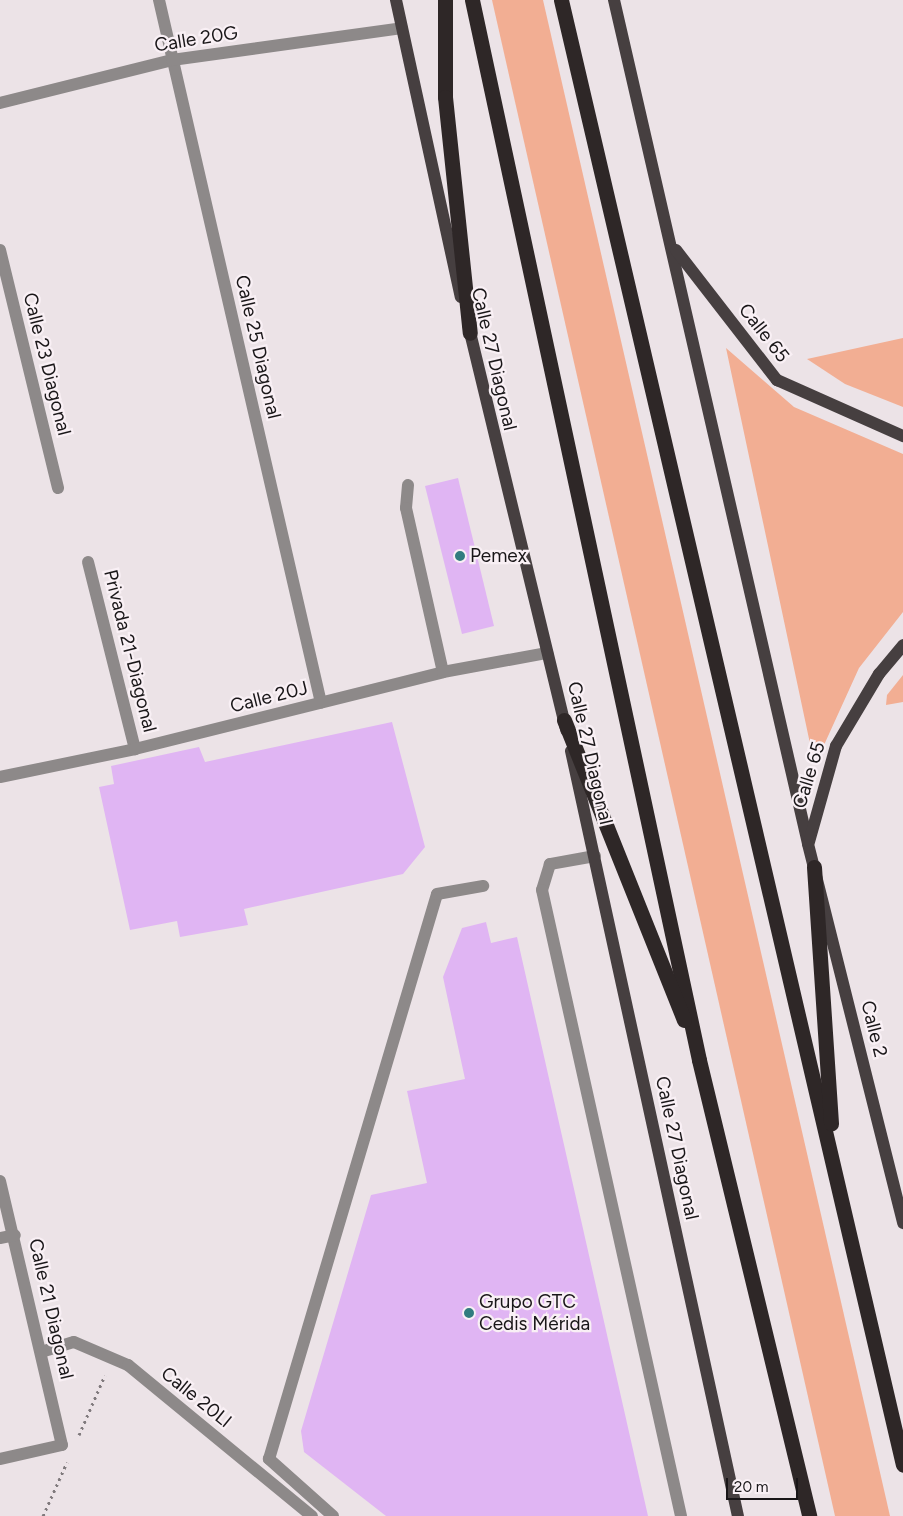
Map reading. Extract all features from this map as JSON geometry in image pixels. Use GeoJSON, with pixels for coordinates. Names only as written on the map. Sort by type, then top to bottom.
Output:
{"type":"FeatureCollection","features":[{"type":"Feature","properties":{"kind":"highway"},"geometry":{"type":"LineString","coordinates":[[445,0],[445,97],[470,333]]}},
{"type":"Feature","properties":{"kind":"highway"},"geometry":{"type":"LineString","coordinates":[[472,0],[699,1060],[809,1516]]}},
{"type":"Feature","properties":{"kind":"highway"},"geometry":{"type":"LineString","coordinates":[[561,0],[903,1465]]}},
{"type":"Feature","properties":{"kind":"highway"},"geometry":{"type":"LineString","coordinates":[[564,720],[699,1060]]}},
{"type":"Feature","properties":{"kind":"highway"},"geometry":{"type":"LineString","coordinates":[[814,867],[834,1172]]}},
{"type":"Feature","properties":{"kind":"main road","name":"Calle 27 Diagonal"},"geometry":{"type":"LineString","coordinates":[[396,0],[470,333],[595,856],[738,1516]]}},
{"type":"Feature","properties":{"kind":"main road","name":"Calle 2"},"geometry":{"type":"LineString","coordinates":[[614,0],[674,247],[808,844],[903,1223]]}},
{"type":"Feature","properties":{"kind":"main road","name":"Calle 65"},"geometry":{"type":"LineString","coordinates":[[674,247],[778,380],[903,436]]}},
{"type":"Feature","properties":{"kind":"main road","name":"Calle 65"},"geometry":{"type":"LineString","coordinates":[[808,844],[836,746],[879,674],[903,645]]}},
{"type":"Feature","properties":{"kind":"street","name":"Calle 25 Diagonal"},"geometry":{"type":"LineString","coordinates":[[159,0],[322,703]]}},
{"type":"Feature","properties":{"kind":"street","name":"Calle 20G"},"geometry":{"type":"LineString","coordinates":[[0,103],[172,60],[402,28]]}},
{"type":"Feature","properties":{"kind":"street","name":"Calle 23 Diagonal"},"geometry":{"type":"LineString","coordinates":[[0,250],[58,488]]}},
{"type":"Feature","properties":{"kind":"street"},"geometry":{"type":"LineString","coordinates":[[408,484],[406,508],[443,672]]}},
{"type":"Feature","properties":{"kind":"street","name":"Privada 21-Diagonal"},"geometry":{"type":"LineString","coordinates":[[88,562],[135,749]]}},
{"type":"Feature","properties":{"kind":"street","name":"Calle 20J"},"geometry":{"type":"LineString","coordinates":[[0,777],[135,749],[443,672],[547,653]]}},
{"type":"Feature","properties":{"kind":"street"},"geometry":{"type":"LineString","coordinates":[[595,856],[550,864],[542,890],[681,1516]]}},
{"type":"Feature","properties":{"kind":"street"},"geometry":{"type":"LineString","coordinates":[[333,1516],[269,1459],[437,894],[483,886]]}},
{"type":"Feature","properties":{"kind":"street","name":"Calle 21 Diagonal"},"geometry":{"type":"LineString","coordinates":[[0,1181],[15,1235],[62,1445],[0,1459]]}},
{"type":"Feature","properties":{"kind":"street"},"geometry":{"type":"LineString","coordinates":[[0,1238],[15,1235]]}},
{"type":"Feature","properties":{"kind":"street","name":"Calle 20Ll"},"geometry":{"type":"LineString","coordinates":[[42,1352],[74,1342],[128,1365],[312,1516]]}},
{"type":"Feature","properties":{"kind":"shaded area"},"geometry":{"type":"Polygon","coordinates":[[[492,0],[543,0],[890,1516],[835,1516],[492,0]]]}},
{"type":"Feature","properties":{"kind":"shaded area"},"geometry":{"type":"Polygon","coordinates":[[[903,338],[903,407],[845,384],[807,359],[903,338]]]}},
{"type":"Feature","properties":{"kind":"shaded area"},"geometry":{"type":"Polygon","coordinates":[[[726,348],[794,407],[903,454],[903,612],[859,668],[824,745],[812,753],[726,348]]]}},
{"type":"Feature","properties":{"kind":"shaded area"},"geometry":{"type":"Polygon","coordinates":[[[903,675],[903,702],[886,705],[887,695],[903,675]]]}},
{"type":"Feature","properties":{"kind":"building","name":"Pemex"},"geometry":{"type":"Polygon","coordinates":[[[458,478],[494,626],[462,634],[425,486],[458,478]]]}},
{"type":"Feature","properties":{"kind":"building"},"geometry":{"type":"Polygon","coordinates":[[[392,722],[425,847],[403,874],[244,909],[248,925],[180,937],[177,921],[130,930],[99,787],[114,784],[111,766],[199,747],[205,762],[392,722]]]}},
{"type":"Feature","properties":{"kind":"building","name":"Grupo GTC Cedis Mérida"},"geometry":{"type":"Polygon","coordinates":[[[486,922],[491,943],[517,937],[648,1516],[386,1516],[304,1452],[301,1431],[371,1195],[427,1183],[407,1091],[465,1079],[443,977],[462,928],[486,922]]]}},
{"type":"Feature","properties":{"kind":"place","name":"Pemex"},"geometry":{"type":"Point","coordinates":[460,556]}},
{"type":"Feature","properties":{"kind":"place","name":"Grupo GTC Cedis Mérida"},"geometry":{"type":"Point","coordinates":[469,1313]}}]}
